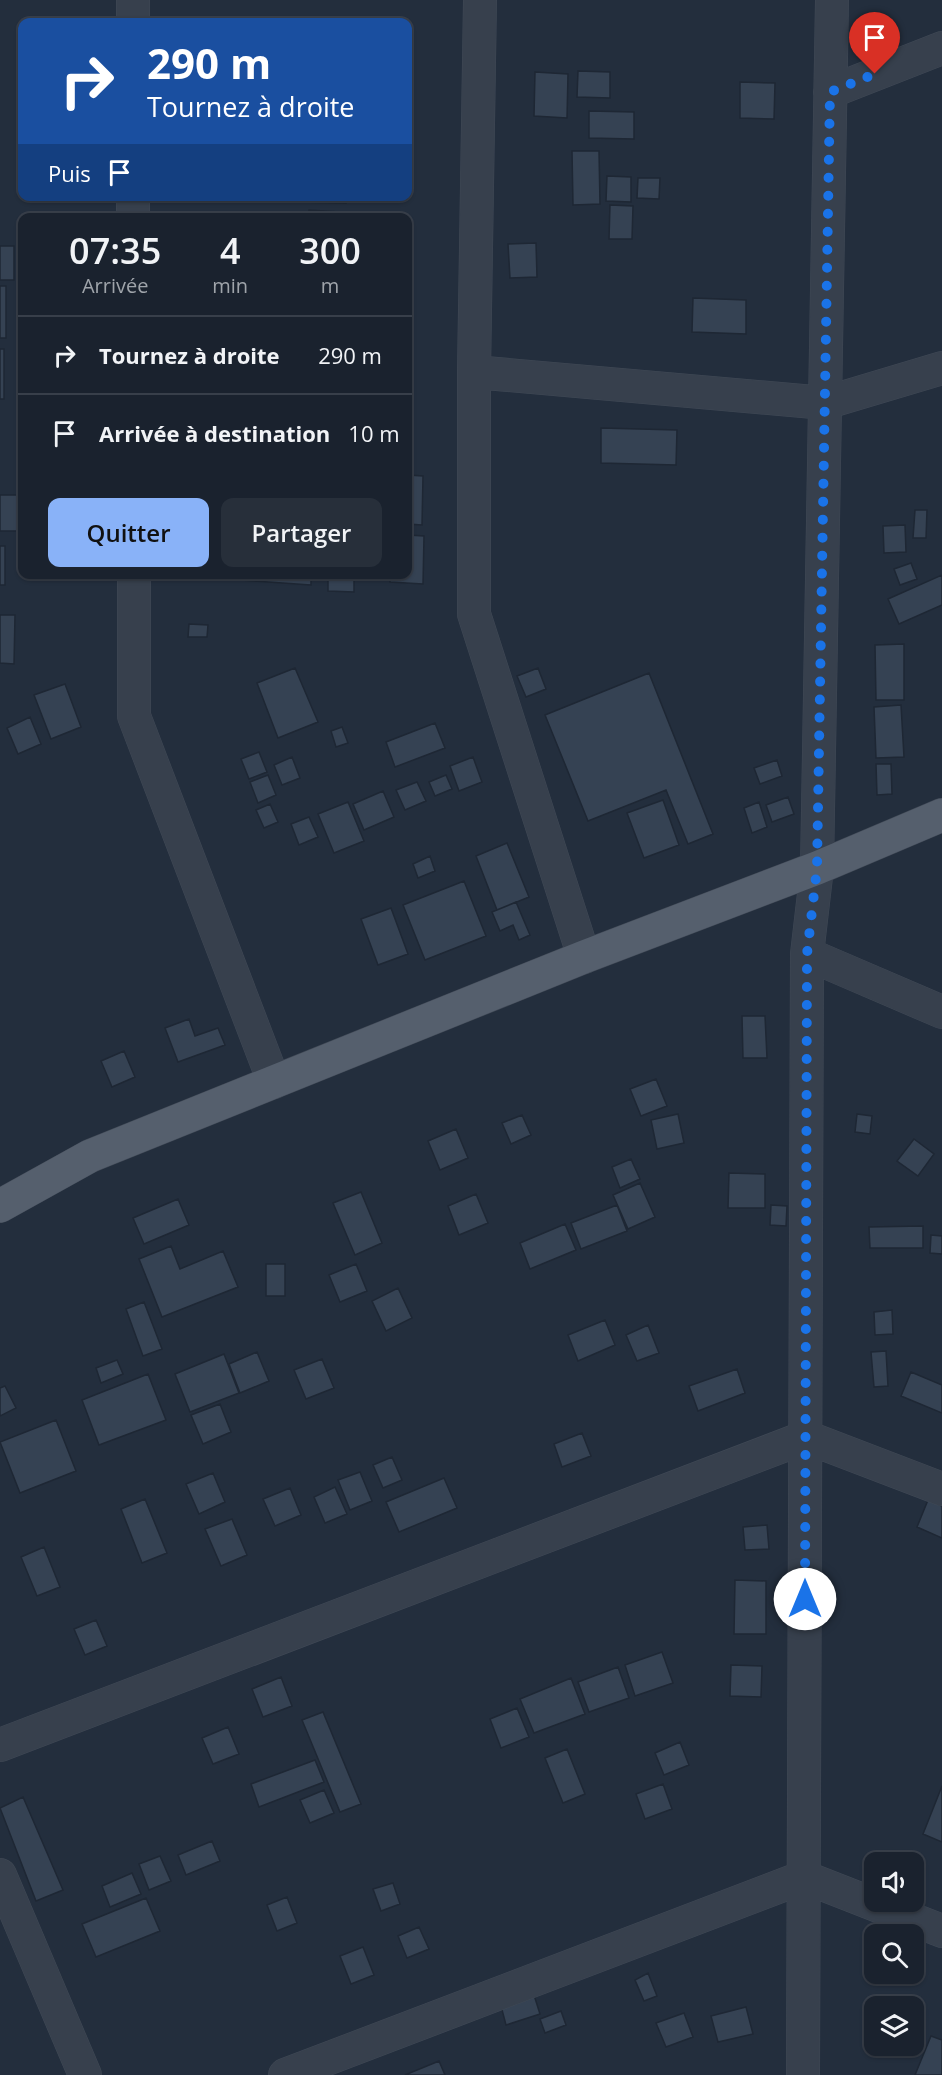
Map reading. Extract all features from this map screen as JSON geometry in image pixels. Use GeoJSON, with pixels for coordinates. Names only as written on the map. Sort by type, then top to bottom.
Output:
{"type":"FeatureCollection","features":[{"type":"Feature","properties":{"kind":"main road"},"geometry":{"type":"LineString","coordinates":[[0,1206],[90,1156],[584,957],[817,868],[942,815]]}},
{"type":"Feature","properties":{"kind":"street"},"geometry":{"type":"LineString","coordinates":[[133,0],[133,18]]}},
{"type":"Feature","properties":{"kind":"street"},"geometry":{"type":"LineString","coordinates":[[480,0],[474,372],[474,614],[584,957]]}},
{"type":"Feature","properties":{"kind":"street"},"geometry":{"type":"LineString","coordinates":[[803,2075],[807,954],[817,868],[832,0]]}},
{"type":"Feature","properties":{"kind":"street"},"geometry":{"type":"LineString","coordinates":[[830,92],[942,48]]}},
{"type":"Feature","properties":{"kind":"street"},"geometry":{"type":"LineString","coordinates":[[474,372],[825,403],[942,368]]}},
{"type":"Feature","properties":{"kind":"street"},"geometry":{"type":"LineString","coordinates":[[134,579],[134,716],[274,1082]]}},
{"type":"Feature","properties":{"kind":"street"},"geometry":{"type":"LineString","coordinates":[[807,954],[942,1012]]}},
{"type":"Feature","properties":{"kind":"street"},"geometry":{"type":"LineString","coordinates":[[0,1745],[806,1437],[942,1489]]}},
{"type":"Feature","properties":{"kind":"street"},"geometry":{"type":"LineString","coordinates":[[0,1875],[85,2075]]}},
{"type":"Feature","properties":{"kind":"street"},"geometry":{"type":"LineString","coordinates":[[285,2075],[804,1877],[942,1931]]}},
{"type":"Feature","properties":{"kind":"building"},"geometry":{"type":"Polygon","coordinates":[[[578,71],[610,72],[610,98],[577,97],[578,71]]]}},
{"type":"Feature","properties":{"kind":"building"},"geometry":{"type":"Polygon","coordinates":[[[535,72],[568,74],[567,118],[534,116],[535,72]]]}},
{"type":"Feature","properties":{"kind":"building"},"geometry":{"type":"Polygon","coordinates":[[[740,82],[775,83],[774,119],[740,118],[740,82]]]}},
{"type":"Feature","properties":{"kind":"building"},"geometry":{"type":"Polygon","coordinates":[[[589,111],[634,112],[634,139],[589,138],[589,111]]]}},
{"type":"Feature","properties":{"kind":"building"},"geometry":{"type":"Polygon","coordinates":[[[572,151],[599,151],[600,204],[573,205],[572,151]]]}},
{"type":"Feature","properties":{"kind":"building"},"geometry":{"type":"Polygon","coordinates":[[[607,176],[631,177],[631,202],[606,201],[607,176]]]}},
{"type":"Feature","properties":{"kind":"building"},"geometry":{"type":"Polygon","coordinates":[[[638,178],[660,178],[659,199],[637,198],[638,178]]]}},
{"type":"Feature","properties":{"kind":"building"},"geometry":{"type":"Polygon","coordinates":[[[346,201],[346,203],[298,202],[346,201]]]}},
{"type":"Feature","properties":{"kind":"building"},"geometry":{"type":"Polygon","coordinates":[[[610,205],[633,206],[632,239],[609,239],[610,205]]]}},
{"type":"Feature","properties":{"kind":"building"},"geometry":{"type":"Polygon","coordinates":[[[309,210],[354,213],[309,213],[309,210]]]}},
{"type":"Feature","properties":{"kind":"building"},"geometry":{"type":"Polygon","coordinates":[[[536,243],[537,277],[510,278],[508,244],[536,243]]]}},
{"type":"Feature","properties":{"kind":"building"},"geometry":{"type":"Polygon","coordinates":[[[0,246],[14,246],[14,280],[0,280],[0,246]]]}},
{"type":"Feature","properties":{"kind":"building"},"geometry":{"type":"Polygon","coordinates":[[[0,286],[6,286],[6,338],[0,338],[0,286]]]}},
{"type":"Feature","properties":{"kind":"building"},"geometry":{"type":"Polygon","coordinates":[[[693,298],[746,300],[746,334],[692,332],[693,298]]]}},
{"type":"Feature","properties":{"kind":"building"},"geometry":{"type":"Polygon","coordinates":[[[0,349],[4,349],[4,399],[0,399],[0,349]]]}},
{"type":"Feature","properties":{"kind":"building"},"geometry":{"type":"Polygon","coordinates":[[[601,428],[677,430],[676,465],[601,463],[601,428]]]}},
{"type":"Feature","properties":{"kind":"building"},"geometry":{"type":"Polygon","coordinates":[[[412,475],[423,476],[422,525],[412,524],[412,475]]]}},
{"type":"Feature","properties":{"kind":"building"},"geometry":{"type":"Polygon","coordinates":[[[0,495],[18,495],[18,531],[0,531],[0,495]]]}},
{"type":"Feature","properties":{"kind":"building"},"geometry":{"type":"Polygon","coordinates":[[[915,510],[927,510],[926,538],[913,538],[915,510]]]}},
{"type":"Feature","properties":{"kind":"building"},"geometry":{"type":"Polygon","coordinates":[[[905,525],[906,552],[884,553],[883,526],[905,525]]]}},
{"type":"Feature","properties":{"kind":"building"},"geometry":{"type":"Polygon","coordinates":[[[412,535],[424,536],[423,584],[390,582],[390,579],[412,579],[412,535]]]}},
{"type":"Feature","properties":{"kind":"building"},"geometry":{"type":"Polygon","coordinates":[[[0,546],[5,546],[5,585],[0,585],[0,546]]]}},
{"type":"Feature","properties":{"kind":"building"},"geometry":{"type":"Polygon","coordinates":[[[911,563],[917,579],[900,585],[894,569],[911,563]]]}},
{"type":"Feature","properties":{"kind":"building"},"geometry":{"type":"Polygon","coordinates":[[[942,575],[942,605],[899,624],[888,599],[942,575]]]}},
{"type":"Feature","properties":{"kind":"building"},"geometry":{"type":"Polygon","coordinates":[[[226,579],[311,579],[311,585],[226,579]]]}},
{"type":"Feature","properties":{"kind":"building"},"geometry":{"type":"Polygon","coordinates":[[[328,579],[354,579],[354,592],[328,591],[328,579]]]}},
{"type":"Feature","properties":{"kind":"building"},"geometry":{"type":"Polygon","coordinates":[[[0,615],[15,615],[14,664],[0,663],[0,615]]]}},
{"type":"Feature","properties":{"kind":"building"},"geometry":{"type":"Polygon","coordinates":[[[189,624],[208,625],[207,637],[188,637],[189,624]]]}},
{"type":"Feature","properties":{"kind":"building"},"geometry":{"type":"Polygon","coordinates":[[[904,644],[904,700],[876,700],[875,645],[904,644]]]}},
{"type":"Feature","properties":{"kind":"building"},"geometry":{"type":"Polygon","coordinates":[[[295,668],[318,722],[278,738],[257,683],[295,668]]]}},
{"type":"Feature","properties":{"kind":"building"},"geometry":{"type":"Polygon","coordinates":[[[538,668],[546,689],[526,697],[517,676],[538,668]]]}},
{"type":"Feature","properties":{"kind":"building"},"geometry":{"type":"Polygon","coordinates":[[[649,673],[713,834],[688,844],[666,790],[588,821],[545,715],[649,673]]]}},
{"type":"Feature","properties":{"kind":"building"},"geometry":{"type":"Polygon","coordinates":[[[65,684],[81,727],[51,739],[34,695],[65,684]]]}},
{"type":"Feature","properties":{"kind":"building"},"geometry":{"type":"Polygon","coordinates":[[[901,705],[904,757],[876,758],[874,707],[901,705]]]}},
{"type":"Feature","properties":{"kind":"building"},"geometry":{"type":"Polygon","coordinates":[[[30,717],[41,744],[18,754],[7,728],[30,717]]]}},
{"type":"Feature","properties":{"kind":"building"},"geometry":{"type":"Polygon","coordinates":[[[435,723],[445,748],[395,767],[386,742],[435,723]]]}},
{"type":"Feature","properties":{"kind":"building"},"geometry":{"type":"Polygon","coordinates":[[[342,727],[348,743],[336,747],[331,731],[342,727]]]}},
{"type":"Feature","properties":{"kind":"building"},"geometry":{"type":"Polygon","coordinates":[[[259,752],[267,772],[249,779],[241,759],[259,752]]]}},
{"type":"Feature","properties":{"kind":"building"},"geometry":{"type":"Polygon","coordinates":[[[292,757],[300,778],[282,785],[274,765],[292,757]]]}},
{"type":"Feature","properties":{"kind":"building"},"geometry":{"type":"Polygon","coordinates":[[[473,757],[482,782],[459,791],[450,766],[473,757]]]}},
{"type":"Feature","properties":{"kind":"building"},"geometry":{"type":"Polygon","coordinates":[[[777,760],[782,776],[760,784],[754,768],[777,760]]]}},
{"type":"Feature","properties":{"kind":"building"},"geometry":{"type":"Polygon","coordinates":[[[876,764],[891,764],[892,794],[877,795],[876,764]]]}},
{"type":"Feature","properties":{"kind":"building"},"geometry":{"type":"Polygon","coordinates":[[[268,775],[276,795],[258,803],[250,782],[268,775]]]}},
{"type":"Feature","properties":{"kind":"building"},"geometry":{"type":"Polygon","coordinates":[[[446,775],[452,789],[435,796],[429,782],[446,775]]]}},
{"type":"Feature","properties":{"kind":"building"},"geometry":{"type":"Polygon","coordinates":[[[417,782],[426,801],[405,810],[396,790],[417,782]]]}},
{"type":"Feature","properties":{"kind":"building"},"geometry":{"type":"Polygon","coordinates":[[[383,791],[394,817],[364,830],[353,804],[383,791]]]}},
{"type":"Feature","properties":{"kind":"building"},"geometry":{"type":"Polygon","coordinates":[[[788,797],[794,814],[772,822],[766,805],[788,797]]]}},
{"type":"Feature","properties":{"kind":"building"},"geometry":{"type":"Polygon","coordinates":[[[663,800],[679,845],[644,858],[627,813],[663,800]]]}},
{"type":"Feature","properties":{"kind":"building"},"geometry":{"type":"Polygon","coordinates":[[[348,802],[364,841],[334,853],[318,814],[348,802]]]}},
{"type":"Feature","properties":{"kind":"building"},"geometry":{"type":"Polygon","coordinates":[[[759,802],[767,827],[752,833],[744,808],[759,802]]]}},
{"type":"Feature","properties":{"kind":"building"},"geometry":{"type":"Polygon","coordinates":[[[270,804],[278,822],[264,828],[256,810],[270,804]]]}},
{"type":"Feature","properties":{"kind":"building"},"geometry":{"type":"Polygon","coordinates":[[[309,817],[318,837],[299,845],[291,824],[309,817]]]}},
{"type":"Feature","properties":{"kind":"building"},"geometry":{"type":"Polygon","coordinates":[[[507,843],[529,897],[497,910],[476,856],[507,843]]]}},
{"type":"Feature","properties":{"kind":"building"},"geometry":{"type":"Polygon","coordinates":[[[430,856],[435,871],[418,878],[413,864],[430,856]]]}},
{"type":"Feature","properties":{"kind":"building"},"geometry":{"type":"Polygon","coordinates":[[[464,881],[486,936],[425,960],[403,905],[464,881]]]}},
{"type":"Feature","properties":{"kind":"building"},"geometry":{"type":"Polygon","coordinates":[[[516,902],[530,935],[519,940],[513,925],[500,931],[492,912],[516,902]]]}},
{"type":"Feature","properties":{"kind":"building"},"geometry":{"type":"Polygon","coordinates":[[[391,908],[408,954],[378,965],[361,919],[391,908]]]}},
{"type":"Feature","properties":{"kind":"building"},"geometry":{"type":"Polygon","coordinates":[[[742,1016],[765,1016],[767,1058],[743,1058],[742,1016]]]}},
{"type":"Feature","properties":{"kind":"building"},"geometry":{"type":"Polygon","coordinates":[[[189,1019],[195,1036],[218,1028],[225,1045],[178,1062],[165,1028],[189,1019]]]}},
{"type":"Feature","properties":{"kind":"building"},"geometry":{"type":"Polygon","coordinates":[[[124,1051],[135,1077],[112,1087],[101,1061],[124,1051]]]}},
{"type":"Feature","properties":{"kind":"building"},"geometry":{"type":"Polygon","coordinates":[[[656,1079],[667,1106],[641,1116],[630,1089],[656,1079]]]}},
{"type":"Feature","properties":{"kind":"building"},"geometry":{"type":"Polygon","coordinates":[[[678,1114],[684,1143],[657,1149],[651,1120],[678,1114]]]}},
{"type":"Feature","properties":{"kind":"building"},"geometry":{"type":"Polygon","coordinates":[[[857,1114],[872,1116],[870,1134],[855,1132],[857,1114]]]}},
{"type":"Feature","properties":{"kind":"building"},"geometry":{"type":"Polygon","coordinates":[[[522,1115],[531,1135],[511,1144],[502,1123],[522,1115]]]}},
{"type":"Feature","properties":{"kind":"building"},"geometry":{"type":"Polygon","coordinates":[[[456,1129],[468,1158],[440,1170],[428,1141],[456,1129]]]}},
{"type":"Feature","properties":{"kind":"building"},"geometry":{"type":"Polygon","coordinates":[[[914,1139],[934,1154],[918,1176],[897,1161],[914,1139]]]}},
{"type":"Feature","properties":{"kind":"building"},"geometry":{"type":"Polygon","coordinates":[[[631,1159],[640,1179],[620,1188],[612,1167],[631,1159]]]}},
{"type":"Feature","properties":{"kind":"building"},"geometry":{"type":"Polygon","coordinates":[[[729,1173],[765,1174],[765,1208],[728,1208],[729,1173]]]}},
{"type":"Feature","properties":{"kind":"building"},"geometry":{"type":"Polygon","coordinates":[[[640,1183],[655,1217],[628,1229],[613,1195],[640,1183]]]}},
{"type":"Feature","properties":{"kind":"building"},"geometry":{"type":"Polygon","coordinates":[[[361,1192],[382,1243],[355,1255],[333,1203],[361,1192]]]}},
{"type":"Feature","properties":{"kind":"building"},"geometry":{"type":"Polygon","coordinates":[[[476,1194],[488,1223],[459,1235],[448,1206],[476,1194]]]}},
{"type":"Feature","properties":{"kind":"building"},"geometry":{"type":"Polygon","coordinates":[[[178,1199],[189,1225],[144,1244],[133,1218],[178,1199]]]}},
{"type":"Feature","properties":{"kind":"building"},"geometry":{"type":"Polygon","coordinates":[[[617,1205],[627,1231],[581,1249],[571,1223],[617,1205]]]}},
{"type":"Feature","properties":{"kind":"building"},"geometry":{"type":"Polygon","coordinates":[[[771,1205],[787,1206],[786,1226],[770,1225],[771,1205]]]}},
{"type":"Feature","properties":{"kind":"building"},"geometry":{"type":"Polygon","coordinates":[[[565,1224],[576,1250],[530,1269],[520,1243],[565,1224]]]}},
{"type":"Feature","properties":{"kind":"building"},"geometry":{"type":"Polygon","coordinates":[[[923,1226],[923,1248],[870,1248],[869,1227],[923,1226]]]}},
{"type":"Feature","properties":{"kind":"building"},"geometry":{"type":"Polygon","coordinates":[[[931,1235],[942,1236],[942,1254],[930,1253],[931,1235]]]}},
{"type":"Feature","properties":{"kind":"building"},"geometry":{"type":"Polygon","coordinates":[[[171,1246],[180,1269],[223,1251],[238,1287],[162,1317],[139,1259],[171,1246]]]}},
{"type":"Feature","properties":{"kind":"building"},"geometry":{"type":"Polygon","coordinates":[[[266,1264],[285,1264],[285,1296],[266,1296],[266,1264]]]}},
{"type":"Feature","properties":{"kind":"building"},"geometry":{"type":"Polygon","coordinates":[[[356,1264],[367,1291],[340,1302],[329,1275],[356,1264]]]}},
{"type":"Feature","properties":{"kind":"building"},"geometry":{"type":"Polygon","coordinates":[[[398,1288],[412,1318],[386,1331],[372,1301],[398,1288]]]}},
{"type":"Feature","properties":{"kind":"building"},"geometry":{"type":"Polygon","coordinates":[[[144,1302],[162,1349],[143,1356],[126,1309],[144,1302]]]}},
{"type":"Feature","properties":{"kind":"building"},"geometry":{"type":"Polygon","coordinates":[[[892,1310],[893,1334],[875,1335],[874,1312],[892,1310]]]}},
{"type":"Feature","properties":{"kind":"building"},"geometry":{"type":"Polygon","coordinates":[[[605,1320],[615,1345],[578,1361],[568,1335],[605,1320]]]}},
{"type":"Feature","properties":{"kind":"building"},"geometry":{"type":"Polygon","coordinates":[[[648,1325],[659,1353],[637,1361],[626,1335],[648,1325]]]}},
{"type":"Feature","properties":{"kind":"building"},"geometry":{"type":"Polygon","coordinates":[[[886,1351],[888,1386],[874,1387],[871,1352],[886,1351]]]}},
{"type":"Feature","properties":{"kind":"building"},"geometry":{"type":"Polygon","coordinates":[[[257,1352],[269,1381],[240,1393],[229,1364],[257,1352]]]}},
{"type":"Feature","properties":{"kind":"building"},"geometry":{"type":"Polygon","coordinates":[[[224,1354],[239,1393],[190,1412],[175,1374],[224,1354]]]}},
{"type":"Feature","properties":{"kind":"building"},"geometry":{"type":"Polygon","coordinates":[[[322,1359],[334,1388],[306,1399],[294,1370],[322,1359]]]}},
{"type":"Feature","properties":{"kind":"building"},"geometry":{"type":"Polygon","coordinates":[[[117,1360],[123,1374],[101,1383],[96,1368],[117,1360]]]}},
{"type":"Feature","properties":{"kind":"building"},"geometry":{"type":"Polygon","coordinates":[[[737,1369],[745,1393],[698,1411],[689,1386],[737,1369]]]}},
{"type":"Feature","properties":{"kind":"building"},"geometry":{"type":"Polygon","coordinates":[[[911,1372],[942,1385],[942,1413],[901,1396],[911,1372]]]}},
{"type":"Feature","properties":{"kind":"building"},"geometry":{"type":"Polygon","coordinates":[[[148,1374],[166,1420],[99,1445],[82,1400],[148,1374]]]}},
{"type":"Feature","properties":{"kind":"building"},"geometry":{"type":"Polygon","coordinates":[[[5,1386],[16,1408],[0,1416],[0,1388],[5,1386]]]}},
{"type":"Feature","properties":{"kind":"building"},"geometry":{"type":"Polygon","coordinates":[[[220,1404],[231,1432],[203,1444],[191,1415],[220,1404]]]}},
{"type":"Feature","properties":{"kind":"building"},"geometry":{"type":"Polygon","coordinates":[[[56,1420],[76,1471],[20,1493],[0,1442],[56,1420]]]}},
{"type":"Feature","properties":{"kind":"building"},"geometry":{"type":"Polygon","coordinates":[[[582,1433],[591,1456],[562,1467],[554,1444],[582,1433]]]}},
{"type":"Feature","properties":{"kind":"building"},"geometry":{"type":"Polygon","coordinates":[[[392,1457],[402,1480],[383,1488],[373,1465],[392,1457]]]}},
{"type":"Feature","properties":{"kind":"building"},"geometry":{"type":"Polygon","coordinates":[[[360,1472],[372,1501],[350,1510],[338,1480],[360,1472]]]}},
{"type":"Feature","properties":{"kind":"building"},"geometry":{"type":"Polygon","coordinates":[[[213,1473],[225,1502],[199,1514],[186,1484],[213,1473]]]}},
{"type":"Feature","properties":{"kind":"building"},"geometry":{"type":"Polygon","coordinates":[[[444,1478],[457,1508],[399,1532],[386,1502],[444,1478]]]}},
{"type":"Feature","properties":{"kind":"building"},"geometry":{"type":"Polygon","coordinates":[[[335,1487],[347,1514],[325,1523],[314,1497],[335,1487]]]}},
{"type":"Feature","properties":{"kind":"building"},"geometry":{"type":"Polygon","coordinates":[[[290,1488],[301,1515],[275,1526],[263,1499],[290,1488]]]}},
{"type":"Feature","properties":{"kind":"building"},"geometry":{"type":"Polygon","coordinates":[[[145,1499],[167,1553],[142,1563],[121,1509],[145,1499]]]}},
{"type":"Feature","properties":{"kind":"building"},"geometry":{"type":"Polygon","coordinates":[[[928,1500],[942,1506],[942,1538],[917,1527],[928,1500]]]}},
{"type":"Feature","properties":{"kind":"building"},"geometry":{"type":"Polygon","coordinates":[[[232,1519],[247,1555],[221,1566],[205,1529],[232,1519]]]}},
{"type":"Feature","properties":{"kind":"building"},"geometry":{"type":"Polygon","coordinates":[[[767,1525],[769,1549],[745,1550],[743,1527],[767,1525]]]}},
{"type":"Feature","properties":{"kind":"building"},"geometry":{"type":"Polygon","coordinates":[[[44,1547],[60,1587],[37,1596],[21,1557],[44,1547]]]}},
{"type":"Feature","properties":{"kind":"building"},"geometry":{"type":"Polygon","coordinates":[[[735,1580],[766,1581],[766,1634],[734,1634],[735,1580]]]}},
{"type":"Feature","properties":{"kind":"building"},"geometry":{"type":"Polygon","coordinates":[[[96,1620],[107,1646],[85,1655],[74,1629],[96,1620]]]}},
{"type":"Feature","properties":{"kind":"building"},"geometry":{"type":"Polygon","coordinates":[[[662,1652],[673,1683],[635,1696],[625,1665],[662,1652]]]}},
{"type":"Feature","properties":{"kind":"building"},"geometry":{"type":"Polygon","coordinates":[[[731,1665],[762,1666],[761,1697],[730,1696],[731,1665]]]}},
{"type":"Feature","properties":{"kind":"building"},"geometry":{"type":"Polygon","coordinates":[[[618,1667],[629,1698],[589,1712],[578,1682],[618,1667]]]}},
{"type":"Feature","properties":{"kind":"building"},"geometry":{"type":"Polygon","coordinates":[[[281,1677],[292,1706],[263,1717],[252,1689],[281,1677]]]}},
{"type":"Feature","properties":{"kind":"building"},"geometry":{"type":"Polygon","coordinates":[[[571,1678],[585,1714],[534,1733],[520,1699],[571,1678]]]}},
{"type":"Feature","properties":{"kind":"building"},"geometry":{"type":"Polygon","coordinates":[[[517,1708],[529,1737],[501,1748],[490,1719],[517,1708]]]}},
{"type":"Feature","properties":{"kind":"building"},"geometry":{"type":"Polygon","coordinates":[[[323,1712],[361,1804],[340,1812],[302,1720],[323,1712]]]}},
{"type":"Feature","properties":{"kind":"building"},"geometry":{"type":"Polygon","coordinates":[[[228,1727],[239,1754],[213,1764],[202,1738],[228,1727]]]}},
{"type":"Feature","properties":{"kind":"building"},"geometry":{"type":"Polygon","coordinates":[[[680,1742],[689,1765],[664,1775],[655,1753],[680,1742]]]}},
{"type":"Feature","properties":{"kind":"building"},"geometry":{"type":"Polygon","coordinates":[[[567,1749],[585,1794],[563,1803],[545,1758],[567,1749]]]}},
{"type":"Feature","properties":{"kind":"building"},"geometry":{"type":"Polygon","coordinates":[[[315,1760],[324,1782],[259,1807],[251,1784],[315,1760]]]}},
{"type":"Feature","properties":{"kind":"building"},"geometry":{"type":"Polygon","coordinates":[[[663,1784],[672,1809],[645,1819],[636,1794],[663,1784]]]}},
{"type":"Feature","properties":{"kind":"building"},"geometry":{"type":"Polygon","coordinates":[[[942,1786],[942,1842],[923,1834],[942,1786]]]}},
{"type":"Feature","properties":{"kind":"building"},"geometry":{"type":"Polygon","coordinates":[[[324,1790],[334,1813],[310,1823],[300,1800],[324,1790]]]}},
{"type":"Feature","properties":{"kind":"building"},"geometry":{"type":"Polygon","coordinates":[[[23,1797],[63,1890],[36,1901],[0,1808],[23,1797]]]}},
{"type":"Feature","properties":{"kind":"building"},"geometry":{"type":"Polygon","coordinates":[[[212,1841],[220,1861],[186,1875],[178,1855],[212,1841]]]}},
{"type":"Feature","properties":{"kind":"building"},"geometry":{"type":"Polygon","coordinates":[[[160,1856],[171,1881],[149,1890],[139,1864],[160,1856]]]}},
{"type":"Feature","properties":{"kind":"building"},"geometry":{"type":"Polygon","coordinates":[[[132,1873],[141,1894],[110,1907],[102,1886],[132,1873]]]}},
{"type":"Feature","properties":{"kind":"building"},"geometry":{"type":"Polygon","coordinates":[[[393,1883],[400,1904],[381,1911],[373,1889],[393,1883]]]}},
{"type":"Feature","properties":{"kind":"building"},"geometry":{"type":"Polygon","coordinates":[[[287,1897],[297,1923],[277,1931],[267,1905],[287,1897]]]}},
{"type":"Feature","properties":{"kind":"building"},"geometry":{"type":"Polygon","coordinates":[[[146,1898],[160,1931],[96,1957],[82,1924],[146,1898]]]}},
{"type":"Feature","properties":{"kind":"building"},"geometry":{"type":"Polygon","coordinates":[[[419,1927],[429,1949],[407,1958],[398,1936],[419,1927]]]}},
{"type":"Feature","properties":{"kind":"building"},"geometry":{"type":"Polygon","coordinates":[[[363,1947],[374,1975],[351,1984],[340,1956],[363,1947]]]}},
{"type":"Feature","properties":{"kind":"building"},"geometry":{"type":"Polygon","coordinates":[[[648,1973],[657,1996],[644,2001],[635,1980],[648,1973]]]}},
{"type":"Feature","properties":{"kind":"building"},"geometry":{"type":"Polygon","coordinates":[[[534,1995],[540,2014],[506,2025],[501,2006],[534,1995]]]}},
{"type":"Feature","properties":{"kind":"building"},"geometry":{"type":"Polygon","coordinates":[[[746,2007],[753,2034],[718,2042],[711,2016],[746,2007]]]}},
{"type":"Feature","properties":{"kind":"building"},"geometry":{"type":"Polygon","coordinates":[[[561,2011],[566,2025],[545,2033],[540,2019],[561,2011]]]}},
{"type":"Feature","properties":{"kind":"building"},"geometry":{"type":"Polygon","coordinates":[[[684,2013],[693,2037],[666,2047],[656,2023],[684,2013]]]}},
{"type":"Feature","properties":{"kind":"building"},"geometry":{"type":"Polygon","coordinates":[[[931,2036],[942,2040],[942,2075],[915,2075],[931,2036]]]}},
{"type":"Feature","properties":{"kind":"building"},"geometry":{"type":"Polygon","coordinates":[[[439,2061],[445,2075],[405,2075],[439,2061]]]}},
{"type":"Feature","properties":{"kind":"route"},"geometry":{"type":"LineString","coordinates":[[805,1599],[807,954],[817,868],[830,92],[875,74]]}}]}
